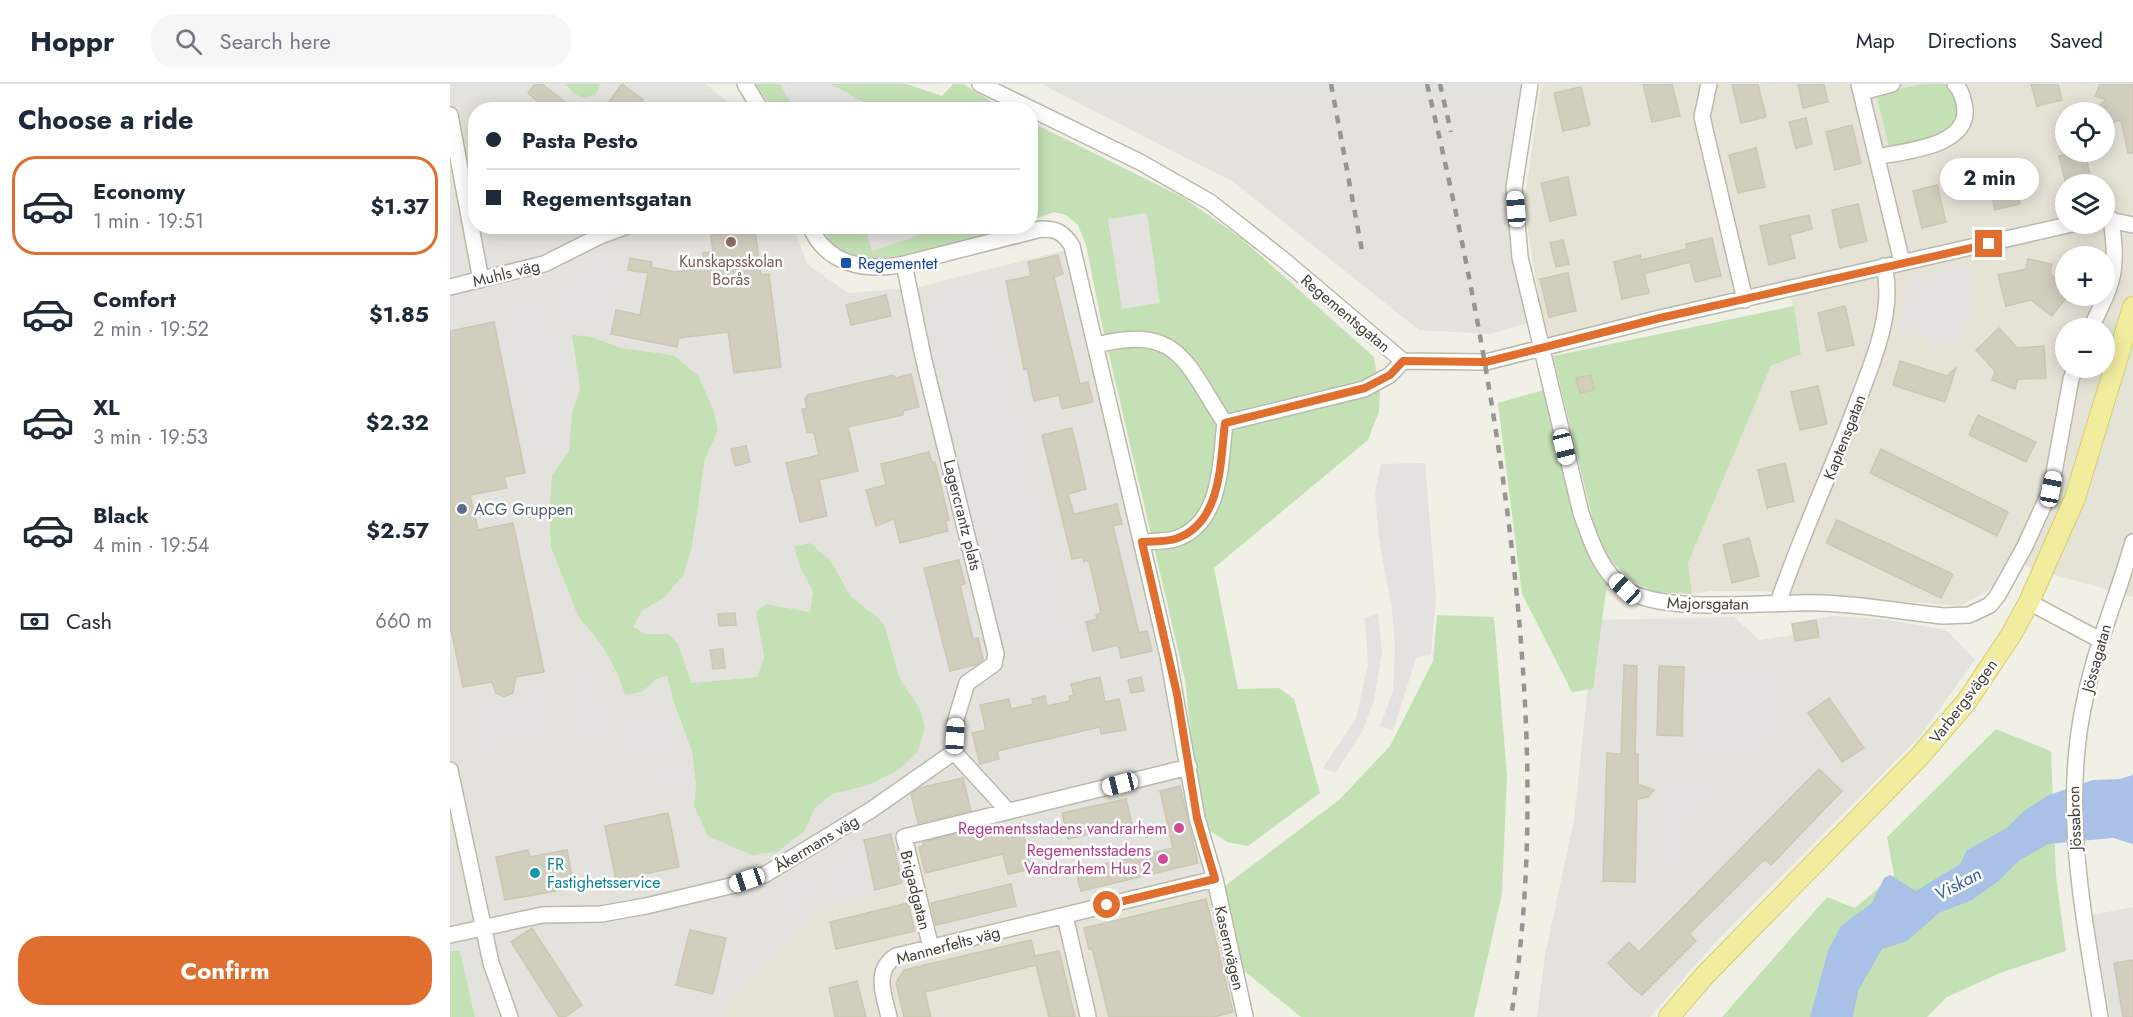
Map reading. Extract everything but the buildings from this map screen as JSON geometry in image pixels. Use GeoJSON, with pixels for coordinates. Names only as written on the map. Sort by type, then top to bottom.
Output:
{"type":"FeatureCollection","features":[{"type":"Feature","properties":{"kind":"main road","name":"Varbergsvägen"},"geometry":{"type":"LineString","coordinates":[[1669,1017],[1705,975],[1919,757],[1949,723],[1980,682],[2029,602],[2075,498],[2133,307]]}},
{"type":"Feature","properties":{"kind":"street"},"geometry":{"type":"LineString","coordinates":[[745,84],[756,102]]}},
{"type":"Feature","properties":{"kind":"street","name":"Regementsgatan"},"geometry":{"type":"LineString","coordinates":[[980,84],[1017,102]]}},
{"type":"Feature","properties":{"kind":"street","name":"Majorsgatan"},"geometry":{"type":"LineString","coordinates":[[1530,84],[1514,188],[1520,257],[1540,349],[1581,513],[1594,551],[1625,589],[1654,602],[1821,603],[1957,616],[1978,612],[1998,595],[2025,546],[2051,489],[2071,378]]}},
{"type":"Feature","properties":{"kind":"street"},"geometry":{"type":"LineString","coordinates":[[1709,84],[1701,117],[1745,300]]}},
{"type":"Feature","properties":{"kind":"street"},"geometry":{"type":"LineString","coordinates":[[1892,84],[1860,88],[1902,262]]}},
{"type":"Feature","properties":{"kind":"street"},"geometry":{"type":"LineString","coordinates":[[1877,157],[1944,142],[1958,132],[1965,120],[1964,102],[1955,84]]}},
{"type":"Feature","properties":{"kind":"street","name":"Regementsgatan"},"geometry":{"type":"LineString","coordinates":[[1038,112],[1140,162],[1210,202],[1285,261],[1403,361],[1486,362],[1884,266],[2055,228]]}},
{"type":"Feature","properties":{"kind":"street"},"geometry":{"type":"LineString","coordinates":[[450,116],[468,211]]}},
{"type":"Feature","properties":{"kind":"street"},"geometry":{"type":"LineString","coordinates":[[2115,221],[2133,225]]}},
{"type":"Feature","properties":{"kind":"street"},"geometry":{"type":"LineString","coordinates":[[1038,230],[1055,229],[1064,234],[1072,246],[1177,694],[1197,818],[1215,879]]}},
{"type":"Feature","properties":{"kind":"street"},"geometry":{"type":"LineString","coordinates":[[472,234],[481,280]]}},
{"type":"Feature","properties":{"kind":"street","name":"Muhls väg"},"geometry":{"type":"LineString","coordinates":[[450,287],[544,264],[605,234]]}},
{"type":"Feature","properties":{"kind":"street"},"geometry":{"type":"LineString","coordinates":[[814,234],[820,246],[846,263],[868,268],[904,264],[1021,234]]}},
{"type":"Feature","properties":{"kind":"street"},"geometry":{"type":"LineString","coordinates":[[2095,318],[2112,281],[2115,248],[2112,234]]}},
{"type":"Feature","properties":{"kind":"street","name":"Lagercrantz plats"},"geometry":{"type":"LineString","coordinates":[[904,264],[924,361],[996,654],[994,664],[967,683],[956,719],[954,752]]}},
{"type":"Feature","properties":{"kind":"street","name":"Kaptensgatan"},"geometry":{"type":"LineString","coordinates":[[1779,603],[1870,367],[1886,304],[1887,277],[1884,266]]}},
{"type":"Feature","properties":{"kind":"street"},"geometry":{"type":"LineString","coordinates":[[1096,345],[1121,339],[1144,338],[1165,344],[1181,356],[1225,423],[1216,491],[1202,523],[1175,539],[1142,542]]}},
{"type":"Feature","properties":{"kind":"street"},"geometry":{"type":"LineString","coordinates":[[1225,423],[1365,388],[1390,375],[1403,361]]}},
{"type":"Feature","properties":{"kind":"street","name":"Jössagatan"},"geometry":{"type":"LineString","coordinates":[[2073,777],[2085,698],[2100,640],[2128,578],[2133,542]]}},
{"type":"Feature","properties":{"kind":"street"},"geometry":{"type":"LineString","coordinates":[[2029,602],[2100,640]]}},
{"type":"Feature","properties":{"kind":"street"},"geometry":{"type":"LineString","coordinates":[[954,752],[1008,811]]}},
{"type":"Feature","properties":{"kind":"street","name":"Åkermans väg"},"geometry":{"type":"LineString","coordinates":[[450,934],[542,915],[601,914],[646,906],[730,886],[764,875],[871,810],[954,752]]}},
{"type":"Feature","properties":{"kind":"street","name":"Brigadgatan"},"geometry":{"type":"LineString","coordinates":[[931,948],[904,837],[1189,767]]}},
{"type":"Feature","properties":{"kind":"street"},"geometry":{"type":"LineString","coordinates":[[450,770],[491,963],[510,1017]]}},
{"type":"Feature","properties":{"kind":"street","name":"Jössabron"},"geometry":{"type":"LineString","coordinates":[[2073,777],[2076,860],[2100,1017]]}},
{"type":"Feature","properties":{"kind":"street","name":"Mannerfelts väg"},"geometry":{"type":"LineString","coordinates":[[889,1017],[881,983],[886,965],[896,956],[1215,879]]}},
{"type":"Feature","properties":{"kind":"street","name":"Kasernvägen"},"geometry":{"type":"LineString","coordinates":[[1215,879],[1245,1016]]}},
{"type":"Feature","properties":{"kind":"street"},"geometry":{"type":"LineString","coordinates":[[1065,916],[1088,1016]]}},
{"type":"Feature","properties":{"kind":"shaded area"},"geometry":{"type":"Polygon","coordinates":[[[450,84],[705,84],[728,102],[468,102],[468,234],[796,234],[807,264],[848,293],[919,287],[1066,250],[1210,869],[936,934],[927,899],[1037,872],[1023,814],[900,834],[912,887],[834,904],[817,913],[724,1004],[724,1017],[475,1017],[460,951],[450,951],[450,84]],[[592,337],[580,389],[572,412],[569,451],[552,475],[578,616],[603,647],[625,694],[642,692],[656,679],[667,675],[673,700],[692,752],[696,785],[694,806],[805,831],[815,808],[833,794],[869,785],[899,770],[917,751],[925,728],[920,709],[900,679],[884,623],[851,596],[829,560],[810,543],[794,546],[800,568],[813,591],[810,612],[766,604],[756,613],[764,658],[757,677],[692,683],[687,667],[633,625],[642,611],[666,596],[684,574],[692,547],[705,459],[718,431],[673,355],[621,348],[592,337]]]}},
{"type":"Feature","properties":{"kind":"shaded area"},"geometry":{"type":"Polygon","coordinates":[[[780,84],[831,84],[863,102],[790,102],[780,84]]]}},
{"type":"Feature","properties":{"kind":"shaded area"},"geometry":{"type":"Polygon","coordinates":[[[1041,84],[1524,84],[1508,187],[1510,229],[1530,322],[1491,334],[1419,330],[1232,181],[1041,84]]]}},
{"type":"Feature","properties":{"kind":"shaded area"},"geometry":{"type":"Polygon","coordinates":[[[1541,84],[1923,84],[1876,94],[1889,147],[1949,85],[1947,84],[2133,84],[2133,597],[2007,561],[1991,589],[1960,606],[1760,591],[1711,591],[1692,594],[1688,563],[1771,366],[1801,354],[1789,283],[1545,339],[1524,206],[1541,84]],[[1908,284],[1896,328],[1921,332],[1939,348],[1908,284]]]}},
{"type":"Feature","properties":{"kind":"shaded area"},"geometry":{"type":"Polygon","coordinates":[[[450,188],[463,255],[458,265],[450,271],[450,188]]]}},
{"type":"Feature","properties":{"kind":"shaded area"},"geometry":{"type":"Polygon","coordinates":[[[1147,213],[1160,303],[1122,309],[1108,219],[1147,213]]]}},
{"type":"Feature","properties":{"kind":"shaded area"},"geometry":{"type":"Polygon","coordinates":[[[484,234],[507,234],[496,251],[485,242],[484,234]]]}},
{"type":"Feature","properties":{"kind":"shaded area"},"geometry":{"type":"Polygon","coordinates":[[[867,234],[923,234],[872,251],[867,234]]]}},
{"type":"Feature","properties":{"kind":"shaded area"},"geometry":{"type":"Polygon","coordinates":[[[595,257],[625,263],[608,333],[576,327],[546,293],[574,277],[595,257]]]}},
{"type":"Feature","properties":{"kind":"shaded area"},"geometry":{"type":"Polygon","coordinates":[[[1968,265],[1974,298],[1971,314],[1958,342],[1939,348],[1920,332],[1896,328],[1908,284],[1918,277],[1968,265]]]}},
{"type":"Feature","properties":{"kind":"shaded area"},"geometry":{"type":"Polygon","coordinates":[[[986,283],[1042,513],[970,531],[914,301],[986,283]]]}},
{"type":"Feature","properties":{"kind":"shaded area"},"geometry":{"type":"Polygon","coordinates":[[[537,301],[540,310],[551,318],[555,329],[564,337],[569,347],[574,383],[567,408],[564,448],[552,449],[546,460],[535,463],[523,393],[508,384],[495,322],[515,306],[537,301]]]}},
{"type":"Feature","properties":{"kind":"shaded area"},"geometry":{"type":"Polygon","coordinates":[[[1425,463],[1436,597],[1431,654],[1416,658],[1393,731],[1380,726],[1393,691],[1395,645],[1392,610],[1379,539],[1375,493],[1381,464],[1425,463]]]}},
{"type":"Feature","properties":{"kind":"shaded area"},"geometry":{"type":"Polygon","coordinates":[[[1042,515],[1072,638],[999,656],[970,533],[1042,515]]]}},
{"type":"Feature","properties":{"kind":"shaded area"},"geometry":{"type":"Polygon","coordinates":[[[1378,614],[1382,653],[1374,701],[1362,732],[1335,773],[1323,768],[1356,719],[1368,663],[1365,618],[1378,614]]]}},
{"type":"Feature","properties":{"kind":"shaded area"},"geometry":{"type":"Polygon","coordinates":[[[1833,616],[1880,619],[1946,630],[1975,660],[1920,736],[1711,947],[1650,1017],[1537,1017],[1545,955],[1574,820],[1595,620],[1734,617],[1759,640],[1793,635],[1791,623],[1833,616]]]}},
{"type":"Feature","properties":{"kind":"shaded area"},"geometry":{"type":"Polygon","coordinates":[[[598,663],[610,732],[618,730],[616,720],[672,709],[680,748],[629,756],[626,745],[589,735],[574,738],[564,667],[598,663]]]}},
{"type":"Feature","properties":{"kind":"shaded area"},"geometry":{"type":"Polygon","coordinates":[[[1698,672],[1780,673],[1778,732],[1768,732],[1772,763],[1703,761],[1696,731],[1698,672]]]}},
{"type":"Feature","properties":{"kind":"shaded area"},"geometry":{"type":"Polygon","coordinates":[[[542,678],[548,738],[537,738],[524,744],[478,751],[469,692],[480,690],[497,700],[520,697],[531,680],[542,678]]]}},
{"type":"Feature","properties":{"kind":"shaded area"},"geometry":{"type":"Polygon","coordinates":[[[685,756],[683,770],[689,782],[687,791],[647,787],[644,760],[685,756]]]}},
{"type":"Feature","properties":{"kind":"shaded area"},"geometry":{"type":"Polygon","coordinates":[[[1672,772],[1756,773],[1754,785],[1696,803],[1671,883],[1659,893],[1662,778],[1672,772]]]}},
{"type":"Feature","properties":{"kind":"shaded area"},"geometry":{"type":"Polygon","coordinates":[[[1023,814],[1037,872],[928,899],[936,934],[1210,869],[1243,1015],[1233,1017],[724,1017],[724,1004],[817,913],[834,904],[912,887],[900,834],[1023,814]]]}},
{"type":"Feature","properties":{"kind":"shaded area"},"geometry":{"type":"Polygon","coordinates":[[[863,848],[872,891],[837,899],[827,856],[863,848]]]}},
{"type":"Feature","properties":{"kind":"shaded area"},"geometry":{"type":"Polygon","coordinates":[[[814,875],[821,903],[810,905],[788,921],[772,888],[802,876],[814,875]]]}},
{"type":"Feature","properties":{"kind":"shaded area"},"geometry":{"type":"Polygon","coordinates":[[[2133,907],[2133,1017],[2110,1017],[2092,915],[2133,907]]]}},
{"type":"Feature","properties":{"kind":"green space"},"geometry":{"type":"Polygon","coordinates":[[[566,84],[600,84],[596,95],[583,98],[573,93],[566,84]]]}},
{"type":"Feature","properties":{"kind":"green space"},"geometry":{"type":"Polygon","coordinates":[[[755,84],[907,84],[942,96],[953,84],[963,84],[993,102],[768,102],[755,84]]]}},
{"type":"Feature","properties":{"kind":"green space"},"geometry":{"type":"Polygon","coordinates":[[[1923,84],[1949,84],[1958,104],[1957,120],[1951,128],[1932,138],[1889,147],[1876,94],[1923,84]]]}},
{"type":"Feature","properties":{"kind":"green space"},"geometry":{"type":"Polygon","coordinates":[[[1038,125],[1184,198],[1241,238],[1374,357],[1380,392],[1379,411],[1368,440],[1214,568],[1238,689],[1279,688],[1294,699],[1320,793],[1248,846],[1227,842],[1207,829],[1198,793],[1185,680],[1102,325],[1086,245],[1078,225],[1066,215],[1054,212],[1038,218],[1038,125]]]}},
{"type":"Feature","properties":{"kind":"green space"},"geometry":{"type":"Polygon","coordinates":[[[826,234],[993,234],[924,252],[873,258],[852,256],[837,250],[826,234]]]}},
{"type":"Feature","properties":{"kind":"green space"},"geometry":{"type":"Polygon","coordinates":[[[1794,306],[1801,354],[1771,366],[1688,563],[1692,594],[1654,592],[1631,580],[1609,559],[1596,533],[1553,356],[1794,306]]]}},
{"type":"Feature","properties":{"kind":"green space"},"geometry":{"type":"Polygon","coordinates":[[[572,335],[592,337],[621,348],[673,355],[698,375],[714,412],[718,431],[705,459],[692,547],[684,574],[666,596],[642,611],[633,626],[645,634],[668,634],[678,644],[692,683],[757,677],[764,658],[756,613],[766,604],[810,612],[813,591],[800,568],[794,546],[810,543],[829,559],[851,596],[884,623],[900,679],[920,709],[925,728],[918,751],[899,770],[869,785],[833,794],[815,808],[805,831],[777,852],[752,855],[708,836],[694,806],[696,785],[692,752],[667,676],[656,679],[642,692],[625,695],[618,675],[603,647],[578,616],[551,547],[549,513],[552,475],[569,451],[572,412],[580,389],[572,335]]]}},
{"type":"Feature","properties":{"kind":"green space"},"geometry":{"type":"Polygon","coordinates":[[[1547,389],[1566,485],[1608,576],[1593,689],[1572,692],[1522,594],[1498,403],[1547,389]]]}},
{"type":"Feature","properties":{"kind":"green space"},"geometry":{"type":"Polygon","coordinates":[[[1437,615],[1494,617],[1507,776],[1502,894],[1474,1017],[1301,1017],[1244,971],[1225,886],[1339,800],[1390,746],[1433,661],[1437,615]]]}},
{"type":"Feature","properties":{"kind":"green space"},"geometry":{"type":"Polygon","coordinates":[[[1996,729],[2051,751],[2056,876],[2066,951],[2000,973],[1947,997],[1927,1017],[1722,1017],[1827,897],[1855,908],[1894,875],[1887,837],[1996,729]]]}},
{"type":"Feature","properties":{"kind":"green space"},"geometry":{"type":"Polygon","coordinates":[[[450,951],[460,951],[475,1017],[450,1017],[450,951]]]}},
{"type":"Feature","properties":{"kind":"water","name":"Viskan"},"geometry":{"type":"Polygon","coordinates":[[[2133,775],[2133,844],[2113,838],[2048,844],[2020,860],[1996,883],[1972,900],[1939,913],[1907,941],[1882,949],[1858,991],[1853,1017],[1810,1017],[1828,951],[1841,926],[1872,903],[1884,878],[1890,875],[1916,891],[1960,864],[1967,850],[2007,828],[2024,811],[2049,795],[2093,780],[2120,779],[2133,775]]]}},
{"type":"Feature","properties":{"kind":"railway"},"geometry":{"type":"LineString","coordinates":[[1331,84],[1363,256]]}},
{"type":"Feature","properties":{"kind":"railway"},"geometry":{"type":"LineString","coordinates":[[1427,84],[1454,204],[1489,385],[1514,568],[1524,680],[1528,793],[1524,905],[1511,1017]]}},
{"type":"Feature","properties":{"kind":"railway"},"geometry":{"type":"LineString","coordinates":[[1440,84],[1451,132]]}},
{"type":"Feature","properties":{"kind":"place","name":"Kunskapsskolan Borås"},"geometry":{"type":"Point","coordinates":[731,242]}},
{"type":"Feature","properties":{"kind":"place","name":"Regementet"},"geometry":{"type":"Point","coordinates":[846,263]}},
{"type":"Feature","properties":{"kind":"place","name":"ACG Gruppen"},"geometry":{"type":"Point","coordinates":[462,509]}},
{"type":"Feature","properties":{"kind":"place","name":"Regementsstadens vandrarhem"},"geometry":{"type":"Point","coordinates":[1179,828]}},
{"type":"Feature","properties":{"kind":"place","name":"Regementsstadens Vandrarhem Hus 2"},"geometry":{"type":"Point","coordinates":[1163,859]}},
{"type":"Feature","properties":{"kind":"place","name":"FR Fastighetsservice"},"geometry":{"type":"Point","coordinates":[535,873]}},
{"type":"Feature","properties":{"kind":"route"},"geometry":{"type":"LineString","coordinates":[[1107,905],[1215,879],[1197,818],[1177,694],[1142,542],[1175,539],[1202,523],[1216,491],[1225,423],[1365,388],[1390,375],[1403,361],[1486,362],[1660,318],[1989,244]]}}]}
